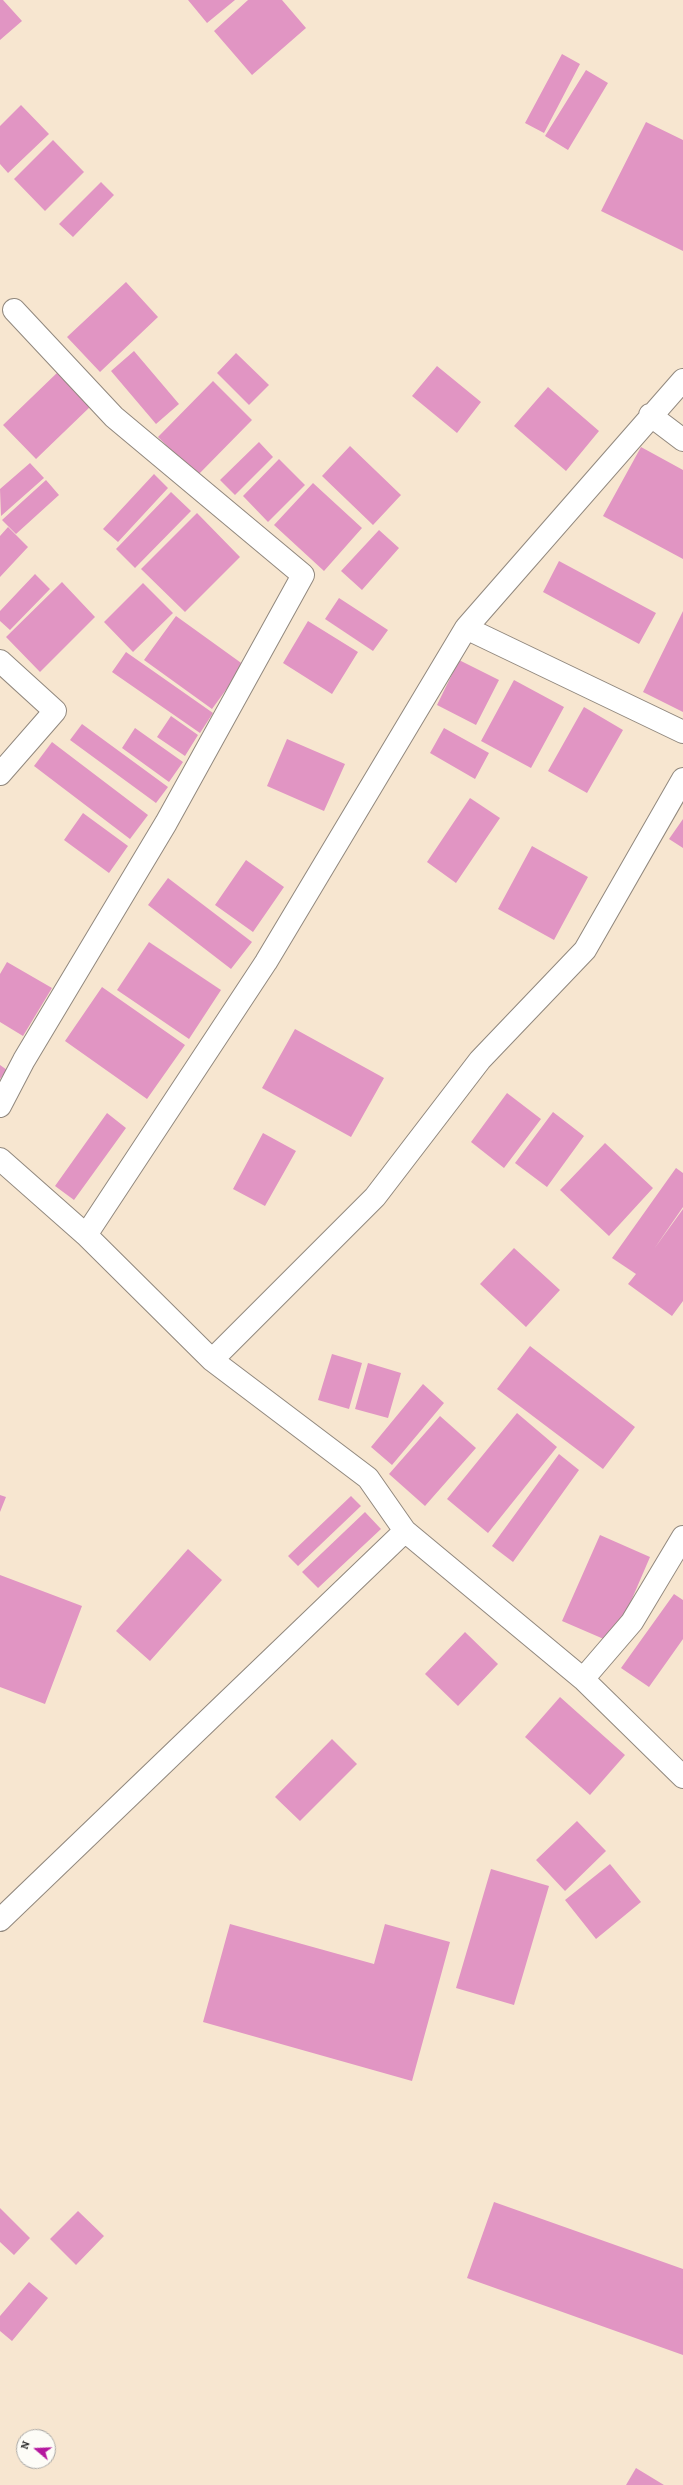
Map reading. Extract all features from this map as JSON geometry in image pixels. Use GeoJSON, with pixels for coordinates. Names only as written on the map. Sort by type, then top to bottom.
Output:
{"type":"FeatureCollection","features":[{"type":"Feature","properties":{"kind":"street"},"geometry":{"type":"LineString","coordinates":[[0,1106],[24,1060],[166,823],[303,575],[114,417],[14,310]]}},
{"type":"Feature","properties":{"kind":"street"},"geometry":{"type":"LineString","coordinates":[[86,1236],[266,962],[466,628],[650,415],[683,380]]}},
{"type":"Feature","properties":{"kind":"street"},"geometry":{"type":"LineString","coordinates":[[650,415],[683,440]]}},
{"type":"Feature","properties":{"kind":"street"},"geometry":{"type":"LineString","coordinates":[[466,628],[683,732]]}},
{"type":"Feature","properties":{"kind":"street"},"geometry":{"type":"LineString","coordinates":[[0,661],[55,710],[0,774]]}},
{"type":"Feature","properties":{"kind":"street"},"geometry":{"type":"LineString","coordinates":[[212,1360],[375,1197],[480,1060],[585,950],[683,779]]}},
{"type":"Feature","properties":{"kind":"street"},"geometry":{"type":"LineString","coordinates":[[0,1159],[86,1236],[212,1360],[368,1478],[405,1531],[583,1679],[683,1777]]}},
{"type":"Feature","properties":{"kind":"street"},"geometry":{"type":"LineString","coordinates":[[0,1920],[405,1531]]}},
{"type":"Feature","properties":{"kind":"street"},"geometry":{"type":"LineString","coordinates":[[583,1679],[632,1622],[683,1537]]}},
{"type":"Feature","properties":{"kind":"building"},"geometry":{"type":"Polygon","coordinates":[[[0,0],[3,0],[22,21],[0,40],[0,0]]]}},
{"type":"Feature","properties":{"kind":"building"},"geometry":{"type":"Polygon","coordinates":[[[188,0],[235,0],[207,23],[188,0]]]}},
{"type":"Feature","properties":{"kind":"building"},"geometry":{"type":"Polygon","coordinates":[[[248,0],[282,0],[306,28],[252,75],[214,31],[248,0]]]}},
{"type":"Feature","properties":{"kind":"building"},"geometry":{"type":"Polygon","coordinates":[[[562,54],[580,64],[544,133],[525,123],[562,54]]]}},
{"type":"Feature","properties":{"kind":"building"},"geometry":{"type":"Polygon","coordinates":[[[586,70],[608,83],[568,150],[545,136],[586,70]]]}},
{"type":"Feature","properties":{"kind":"building"},"geometry":{"type":"Polygon","coordinates":[[[21,105],[49,134],[8,173],[0,164],[0,126],[21,105]]]}},
{"type":"Feature","properties":{"kind":"building"},"geometry":{"type":"Polygon","coordinates":[[[646,122],[683,140],[683,251],[601,211],[646,122]]]}},
{"type":"Feature","properties":{"kind":"building"},"geometry":{"type":"Polygon","coordinates":[[[53,140],[84,172],[45,211],[14,179],[53,140]]]}},
{"type":"Feature","properties":{"kind":"building"},"geometry":{"type":"Polygon","coordinates":[[[101,182],[114,195],[73,237],[59,224],[101,182]]]}},
{"type":"Feature","properties":{"kind":"building"},"geometry":{"type":"Polygon","coordinates":[[[126,282],[158,317],[100,372],[67,337],[126,282]]]}},
{"type":"Feature","properties":{"kind":"building"},"geometry":{"type":"Polygon","coordinates":[[[134,351],[179,404],[156,424],[111,371],[134,351]]]}},
{"type":"Feature","properties":{"kind":"building"},"geometry":{"type":"Polygon","coordinates":[[[236,353],[269,385],[249,405],[217,373],[236,353]]]}},
{"type":"Feature","properties":{"kind":"building"},"geometry":{"type":"Polygon","coordinates":[[[437,366],[481,402],[457,433],[412,396],[437,366]]]}},
{"type":"Feature","properties":{"kind":"building"},"geometry":{"type":"Polygon","coordinates":[[[60,370],[92,405],[36,459],[3,425],[60,370]]]}},
{"type":"Feature","properties":{"kind":"building"},"geometry":{"type":"Polygon","coordinates":[[[213,381],[252,420],[197,476],[158,437],[213,381]]]}},
{"type":"Feature","properties":{"kind":"building"},"geometry":{"type":"Polygon","coordinates":[[[548,387],[599,431],[566,471],[514,426],[548,387]]]}},
{"type":"Feature","properties":{"kind":"building"},"geometry":{"type":"Polygon","coordinates":[[[259,442],[273,457],[235,495],[220,480],[259,442]]]}},
{"type":"Feature","properties":{"kind":"building"},"geometry":{"type":"Polygon","coordinates":[[[350,446],[401,495],[373,525],[322,476],[350,446]]]}},
{"type":"Feature","properties":{"kind":"building"},"geometry":{"type":"Polygon","coordinates":[[[641,447],[683,470],[683,559],[603,516],[641,447]]]}},
{"type":"Feature","properties":{"kind":"building"},"geometry":{"type":"Polygon","coordinates":[[[279,459],[305,485],[268,522],[243,496],[279,459]]]}},
{"type":"Feature","properties":{"kind":"building"},"geometry":{"type":"Polygon","coordinates":[[[30,463],[44,478],[1,516],[0,489],[30,463]]]}},
{"type":"Feature","properties":{"kind":"building"},"geometry":{"type":"Polygon","coordinates":[[[154,474],[168,488],[118,542],[103,529],[154,474]]]}},
{"type":"Feature","properties":{"kind":"building"},"geometry":{"type":"Polygon","coordinates":[[[46,480],[59,495],[16,534],[2,520],[46,480]]]}},
{"type":"Feature","properties":{"kind":"building"},"geometry":{"type":"Polygon","coordinates":[[[313,483],[362,528],[324,571],[274,525],[313,483]]]}},
{"type":"Feature","properties":{"kind":"building"},"geometry":{"type":"Polygon","coordinates":[[[171,492],[191,511],[135,568],[116,549],[171,492]]]}},
{"type":"Feature","properties":{"kind":"building"},"geometry":{"type":"Polygon","coordinates":[[[197,513],[240,557],[185,612],[141,569],[197,513]]]}},
{"type":"Feature","properties":{"kind":"building"},"geometry":{"type":"Polygon","coordinates":[[[8,527],[28,547],[0,577],[0,536],[8,527]]]}},
{"type":"Feature","properties":{"kind":"building"},"geometry":{"type":"Polygon","coordinates":[[[379,530],[399,548],[362,590],[341,571],[379,530]]]}},
{"type":"Feature","properties":{"kind":"building"},"geometry":{"type":"Polygon","coordinates":[[[559,561],[656,613],[639,644],[543,592],[559,561]]]}},
{"type":"Feature","properties":{"kind":"building"},"geometry":{"type":"Polygon","coordinates":[[[35,574],[50,589],[10,630],[0,621],[0,611],[35,574]]]}},
{"type":"Feature","properties":{"kind":"building"},"geometry":{"type":"Polygon","coordinates":[[[62,582],[95,617],[40,672],[6,637],[62,582]]]}},
{"type":"Feature","properties":{"kind":"building"},"geometry":{"type":"Polygon","coordinates":[[[143,583],[173,613],[133,652],[104,622],[143,583]]]}},
{"type":"Feature","properties":{"kind":"building"},"geometry":{"type":"Polygon","coordinates":[[[339,598],[388,630],[373,651],[325,619],[339,598]]]}},
{"type":"Feature","properties":{"kind":"building"},"geometry":{"type":"Polygon","coordinates":[[[683,611],[683,712],[643,692],[683,611]]]}},
{"type":"Feature","properties":{"kind":"building"},"geometry":{"type":"Polygon","coordinates":[[[176,616],[244,665],[212,709],[144,660],[176,616]]]}},
{"type":"Feature","properties":{"kind":"building"},"geometry":{"type":"Polygon","coordinates":[[[308,621],[358,652],[332,694],[283,663],[308,621]]]}},
{"type":"Feature","properties":{"kind":"building"},"geometry":{"type":"Polygon","coordinates":[[[126,652],[213,713],[200,733],[112,672],[126,652]]]}},
{"type":"Feature","properties":{"kind":"building"},"geometry":{"type":"Polygon","coordinates":[[[459,660],[499,680],[476,725],[437,705],[459,660]]]}},
{"type":"Feature","properties":{"kind":"building"},"geometry":{"type":"Polygon","coordinates":[[[514,680],[564,707],[531,768],[481,741],[514,680]]]}},
{"type":"Feature","properties":{"kind":"building"},"geometry":{"type":"Polygon","coordinates":[[[584,707],[623,730],[587,793],[548,771],[584,707]]]}},
{"type":"Feature","properties":{"kind":"building"},"geometry":{"type":"Polygon","coordinates":[[[171,716],[198,735],[185,756],[157,737],[171,716]]]}},
{"type":"Feature","properties":{"kind":"building"},"geometry":{"type":"Polygon","coordinates":[[[82,724],[168,787],[156,803],[70,740],[82,724]]]}},
{"type":"Feature","properties":{"kind":"building"},"geometry":{"type":"Polygon","coordinates":[[[135,728],[183,762],[169,782],[122,748],[135,728]]]}},
{"type":"Feature","properties":{"kind":"building"},"geometry":{"type":"Polygon","coordinates":[[[444,728],[489,753],[475,779],[430,753],[444,728]]]}},
{"type":"Feature","properties":{"kind":"building"},"geometry":{"type":"Polygon","coordinates":[[[287,739],[345,764],[324,811],[267,786],[287,739]]]}},
{"type":"Feature","properties":{"kind":"building"},"geometry":{"type":"Polygon","coordinates":[[[52,742],[148,815],[130,839],[34,766],[52,742]]]}},
{"type":"Feature","properties":{"kind":"building"},"geometry":{"type":"Polygon","coordinates":[[[470,798],[500,818],[456,883],[427,862],[470,798]]]}},
{"type":"Feature","properties":{"kind":"building"},"geometry":{"type":"Polygon","coordinates":[[[83,813],[128,846],[109,873],[64,840],[83,813]]]}},
{"type":"Feature","properties":{"kind":"building"},"geometry":{"type":"Polygon","coordinates":[[[683,819],[683,848],[669,839],[683,819]]]}},
{"type":"Feature","properties":{"kind":"building"},"geometry":{"type":"Polygon","coordinates":[[[532,846],[588,877],[554,940],[498,909],[532,846]]]}},
{"type":"Feature","properties":{"kind":"building"},"geometry":{"type":"Polygon","coordinates":[[[246,860],[284,887],[253,932],[215,905],[246,860]]]}},
{"type":"Feature","properties":{"kind":"building"},"geometry":{"type":"Polygon","coordinates":[[[168,878],[252,942],[231,969],[148,905],[168,878]]]}},
{"type":"Feature","properties":{"kind":"building"},"geometry":{"type":"Polygon","coordinates":[[[149,942],[221,990],[189,1039],[117,990],[149,942]]]}},
{"type":"Feature","properties":{"kind":"building"},"geometry":{"type":"Polygon","coordinates":[[[7,962],[52,988],[23,1036],[0,1022],[0,974],[7,962]]]}},
{"type":"Feature","properties":{"kind":"building"},"geometry":{"type":"Polygon","coordinates":[[[102,987],[185,1045],[147,1099],[65,1041],[102,987]]]}},
{"type":"Feature","properties":{"kind":"building"},"geometry":{"type":"Polygon","coordinates":[[[295,1029],[384,1078],[351,1137],[262,1088],[295,1029]]]}},
{"type":"Feature","properties":{"kind":"building"},"geometry":{"type":"Polygon","coordinates":[[[0,1065],[7,1070],[0,1079],[0,1065]]]}},
{"type":"Feature","properties":{"kind":"building"},"geometry":{"type":"Polygon","coordinates":[[[507,1093],[541,1119],[504,1168],[471,1142],[507,1093]]]}},
{"type":"Feature","properties":{"kind":"building"},"geometry":{"type":"Polygon","coordinates":[[[553,1112],[584,1136],[547,1187],[515,1163],[553,1112]]]}},
{"type":"Feature","properties":{"kind":"building"},"geometry":{"type":"Polygon","coordinates":[[[107,1113],[126,1128],[74,1200],[55,1186],[107,1113]]]}},
{"type":"Feature","properties":{"kind":"building"},"geometry":{"type":"Polygon","coordinates":[[[263,1133],[296,1151],[265,1206],[233,1189],[263,1133]]]}},
{"type":"Feature","properties":{"kind":"building"},"geometry":{"type":"Polygon","coordinates":[[[605,1143],[653,1188],[609,1236],[560,1190],[605,1143]]]}},
{"type":"Feature","properties":{"kind":"building"},"geometry":{"type":"Polygon","coordinates":[[[676,1168],[683,1173],[683,1207],[654,1249],[683,1209],[683,1301],[672,1316],[628,1284],[636,1274],[612,1258],[676,1168]]]}},
{"type":"Feature","properties":{"kind":"building"},"geometry":{"type":"Polygon","coordinates":[[[514,1248],[560,1290],[526,1327],[480,1284],[514,1248]]]}},
{"type":"Feature","properties":{"kind":"building"},"geometry":{"type":"Polygon","coordinates":[[[530,1346],[635,1427],[603,1469],[497,1389],[530,1346]]]}},
{"type":"Feature","properties":{"kind":"building"},"geometry":{"type":"Polygon","coordinates":[[[332,1354],[362,1363],[349,1409],[318,1400],[332,1354]]]}},
{"type":"Feature","properties":{"kind":"building"},"geometry":{"type":"Polygon","coordinates":[[[368,1363],[401,1373],[388,1418],[355,1409],[368,1363]]]}},
{"type":"Feature","properties":{"kind":"building"},"geometry":{"type":"Polygon","coordinates":[[[423,1384],[444,1403],[392,1465],[371,1447],[423,1384]]]}},
{"type":"Feature","properties":{"kind":"building"},"geometry":{"type":"Polygon","coordinates":[[[517,1413],[557,1447],[488,1533],[447,1499],[517,1413]]]}},
{"type":"Feature","properties":{"kind":"building"},"geometry":{"type":"Polygon","coordinates":[[[440,1416],[476,1448],[425,1506],[389,1474],[440,1416]]]}},
{"type":"Feature","properties":{"kind":"building"},"geometry":{"type":"Polygon","coordinates":[[[559,1454],[579,1470],[513,1562],[492,1546],[559,1454]]]}},
{"type":"Feature","properties":{"kind":"building"},"geometry":{"type":"Polygon","coordinates":[[[0,1495],[6,1497],[0,1512],[0,1495]]]}},
{"type":"Feature","properties":{"kind":"building"},"geometry":{"type":"Polygon","coordinates":[[[351,1496],[361,1506],[298,1566],[288,1556],[351,1496]]]}},
{"type":"Feature","properties":{"kind":"building"},"geometry":{"type":"Polygon","coordinates":[[[365,1512],[381,1529],[318,1588],[302,1572],[365,1512]]]}},
{"type":"Feature","properties":{"kind":"building"},"geometry":{"type":"Polygon","coordinates":[[[600,1535],[650,1557],[613,1643],[562,1621],[600,1535]]]}},
{"type":"Feature","properties":{"kind":"building"},"geometry":{"type":"Polygon","coordinates":[[[188,1549],[222,1580],[150,1661],[116,1631],[188,1549]]]}},
{"type":"Feature","properties":{"kind":"building"},"geometry":{"type":"Polygon","coordinates":[[[0,1575],[82,1606],[45,1704],[0,1687],[0,1575]]]}},
{"type":"Feature","properties":{"kind":"building"},"geometry":{"type":"Polygon","coordinates":[[[674,1594],[683,1600],[683,1639],[649,1687],[621,1668],[674,1594]]]}},
{"type":"Feature","properties":{"kind":"building"},"geometry":{"type":"Polygon","coordinates":[[[465,1632],[498,1664],[458,1706],[425,1674],[465,1632]]]}},
{"type":"Feature","properties":{"kind":"building"},"geometry":{"type":"Polygon","coordinates":[[[560,1697],[625,1755],[590,1795],[525,1737],[560,1697]]]}},
{"type":"Feature","properties":{"kind":"building"},"geometry":{"type":"Polygon","coordinates":[[[332,1739],[357,1764],[300,1821],[275,1797],[332,1739]]]}},
{"type":"Feature","properties":{"kind":"building"},"geometry":{"type":"Polygon","coordinates":[[[577,1821],[606,1851],[565,1891],[536,1860],[577,1821]]]}},
{"type":"Feature","properties":{"kind":"building"},"geometry":{"type":"Polygon","coordinates":[[[610,1864],[641,1902],[596,1939],[565,1900],[610,1864]]]}},
{"type":"Feature","properties":{"kind":"building"},"geometry":{"type":"Polygon","coordinates":[[[491,1869],[549,1886],[514,2005],[456,1988],[491,1869]]]}},
{"type":"Feature","properties":{"kind":"building"},"geometry":{"type":"Polygon","coordinates":[[[230,1924],[374,1964],[385,1924],[450,1942],[412,2081],[203,2022],[230,1924]]]}},
{"type":"Feature","properties":{"kind":"building"},"geometry":{"type":"Polygon","coordinates":[[[494,2202],[683,2269],[683,2355],[467,2278],[494,2202]]]}},
{"type":"Feature","properties":{"kind":"building"},"geometry":{"type":"Polygon","coordinates":[[[0,2208],[30,2238],[14,2255],[0,2242],[0,2208]]]}},
{"type":"Feature","properties":{"kind":"building"},"geometry":{"type":"Polygon","coordinates":[[[78,2211],[104,2236],[76,2265],[50,2239],[78,2211]]]}},
{"type":"Feature","properties":{"kind":"building"},"geometry":{"type":"Polygon","coordinates":[[[29,2282],[48,2298],[12,2341],[0,2331],[0,2316],[29,2282]]]}},
{"type":"Feature","properties":{"kind":"building"},"geometry":{"type":"Polygon","coordinates":[[[636,2468],[664,2485],[626,2485],[636,2468]]]}}]}
